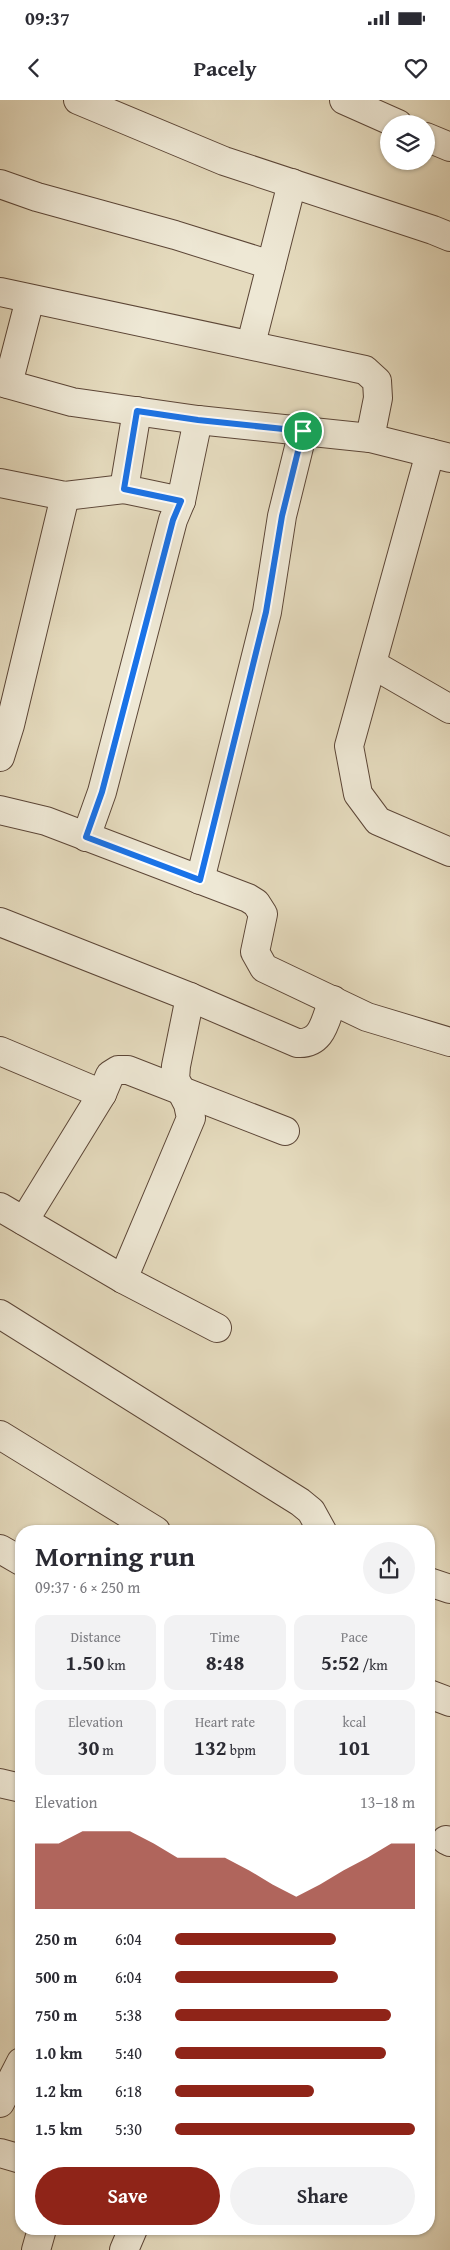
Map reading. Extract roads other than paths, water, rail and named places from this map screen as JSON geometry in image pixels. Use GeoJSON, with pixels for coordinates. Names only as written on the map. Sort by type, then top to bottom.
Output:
{"type":"FeatureCollection","features":[{"type":"Feature","properties":{"kind":"street"},"geometry":{"type":"LineString","coordinates":[[78,100],[224,161],[450,237]]}},
{"type":"Feature","properties":{"kind":"street"},"geometry":{"type":"LineString","coordinates":[[344,100],[380,116]]}},
{"type":"Feature","properties":{"kind":"street"},"geometry":{"type":"LineString","coordinates":[[435,140],[450,147]]}},
{"type":"Feature","properties":{"kind":"street"},"geometry":{"type":"LineString","coordinates":[[250,344],[292,183]]}},
{"type":"Feature","properties":{"kind":"street"},"geometry":{"type":"LineString","coordinates":[[0,184],[175,234],[271,265]]}},
{"type":"Feature","properties":{"kind":"street"},"geometry":{"type":"LineString","coordinates":[[0,292],[365,370],[377,381],[378,398],[370,438]]}},
{"type":"Feature","properties":{"kind":"street"},"geometry":{"type":"LineString","coordinates":[[30,299],[4,383],[72,402],[198,420],[370,438],[440,455],[372,664],[349,746],[358,794],[378,821],[450,852]]}},
{"type":"Feature","properties":{"kind":"street"},"geometry":{"type":"LineString","coordinates":[[124,489],[137,411]]}},
{"type":"Feature","properties":{"kind":"street"},"geometry":{"type":"LineString","coordinates":[[86,837],[102,792],[173,520],[181,501],[198,420]]}},
{"type":"Feature","properties":{"kind":"street"},"geometry":{"type":"LineString","coordinates":[[200,880],[266,612],[282,516],[303,431]]}},
{"type":"Feature","properties":{"kind":"street"},"geometry":{"type":"LineString","coordinates":[[0,483],[65,496],[124,489],[181,501]]}},
{"type":"Feature","properties":{"kind":"street"},"geometry":{"type":"LineString","coordinates":[[0,757],[10,725],[65,496]]}},
{"type":"Feature","properties":{"kind":"street"},"geometry":{"type":"LineString","coordinates":[[372,664],[450,708]]}},
{"type":"Feature","properties":{"kind":"street"},"geometry":{"type":"LineString","coordinates":[[0,810],[46,821],[256,903],[263,914],[254,952],[264,968],[367,1017],[450,1042]]}},
{"type":"Feature","properties":{"kind":"street"},"geometry":{"type":"LineString","coordinates":[[0,922],[190,997],[297,1043],[308,1044],[318,1037],[333,1000]]}},
{"type":"Feature","properties":{"kind":"street"},"geometry":{"type":"LineString","coordinates":[[123,1279],[191,1118],[188,1104],[175,1079],[190,997]]}},
{"type":"Feature","properties":{"kind":"street"},"geometry":{"type":"LineString","coordinates":[[0,1051],[102,1094]]}},
{"type":"Feature","properties":{"kind":"street"},"geometry":{"type":"LineString","coordinates":[[24,1221],[102,1094],[110,1075],[118,1070],[128,1070],[180,1089],[284,1131]]}},
{"type":"Feature","properties":{"kind":"street"},"geometry":{"type":"LineString","coordinates":[[0,1208],[123,1279],[217,1328]]}},
{"type":"Feature","properties":{"kind":"street"},"geometry":{"type":"LineString","coordinates":[[0,1314],[300,1502],[311,1511],[319,1525]]}},
{"type":"Feature","properties":{"kind":"street"},"geometry":{"type":"LineString","coordinates":[[0,1435],[146,1525]]}},
{"type":"Feature","properties":{"kind":"street"},"geometry":{"type":"LineString","coordinates":[[0,1549],[15,1558]]}},
{"type":"Feature","properties":{"kind":"street"},"geometry":{"type":"LineString","coordinates":[[435,1584],[450,1589]]}},
{"type":"Feature","properties":{"kind":"street"},"geometry":{"type":"LineString","coordinates":[[435,1696],[450,1702]]}},
{"type":"Feature","properties":{"kind":"street"},"geometry":{"type":"LineString","coordinates":[[0,1783],[15,1787]]}},
{"type":"Feature","properties":{"kind":"street"},"geometry":{"type":"LineString","coordinates":[[0,2103],[15,2074]]}},
{"type":"Feature","properties":{"kind":"street"},"geometry":{"type":"LineString","coordinates":[[0,2153],[15,2158]]}},
{"type":"Feature","properties":{"kind":"street"},"geometry":{"type":"LineString","coordinates":[[36,2250],[40,2235]]}},
{"type":"Feature","properties":{"kind":"street"},"geometry":{"type":"LineString","coordinates":[[124,2250],[130,2235]]}}]}
